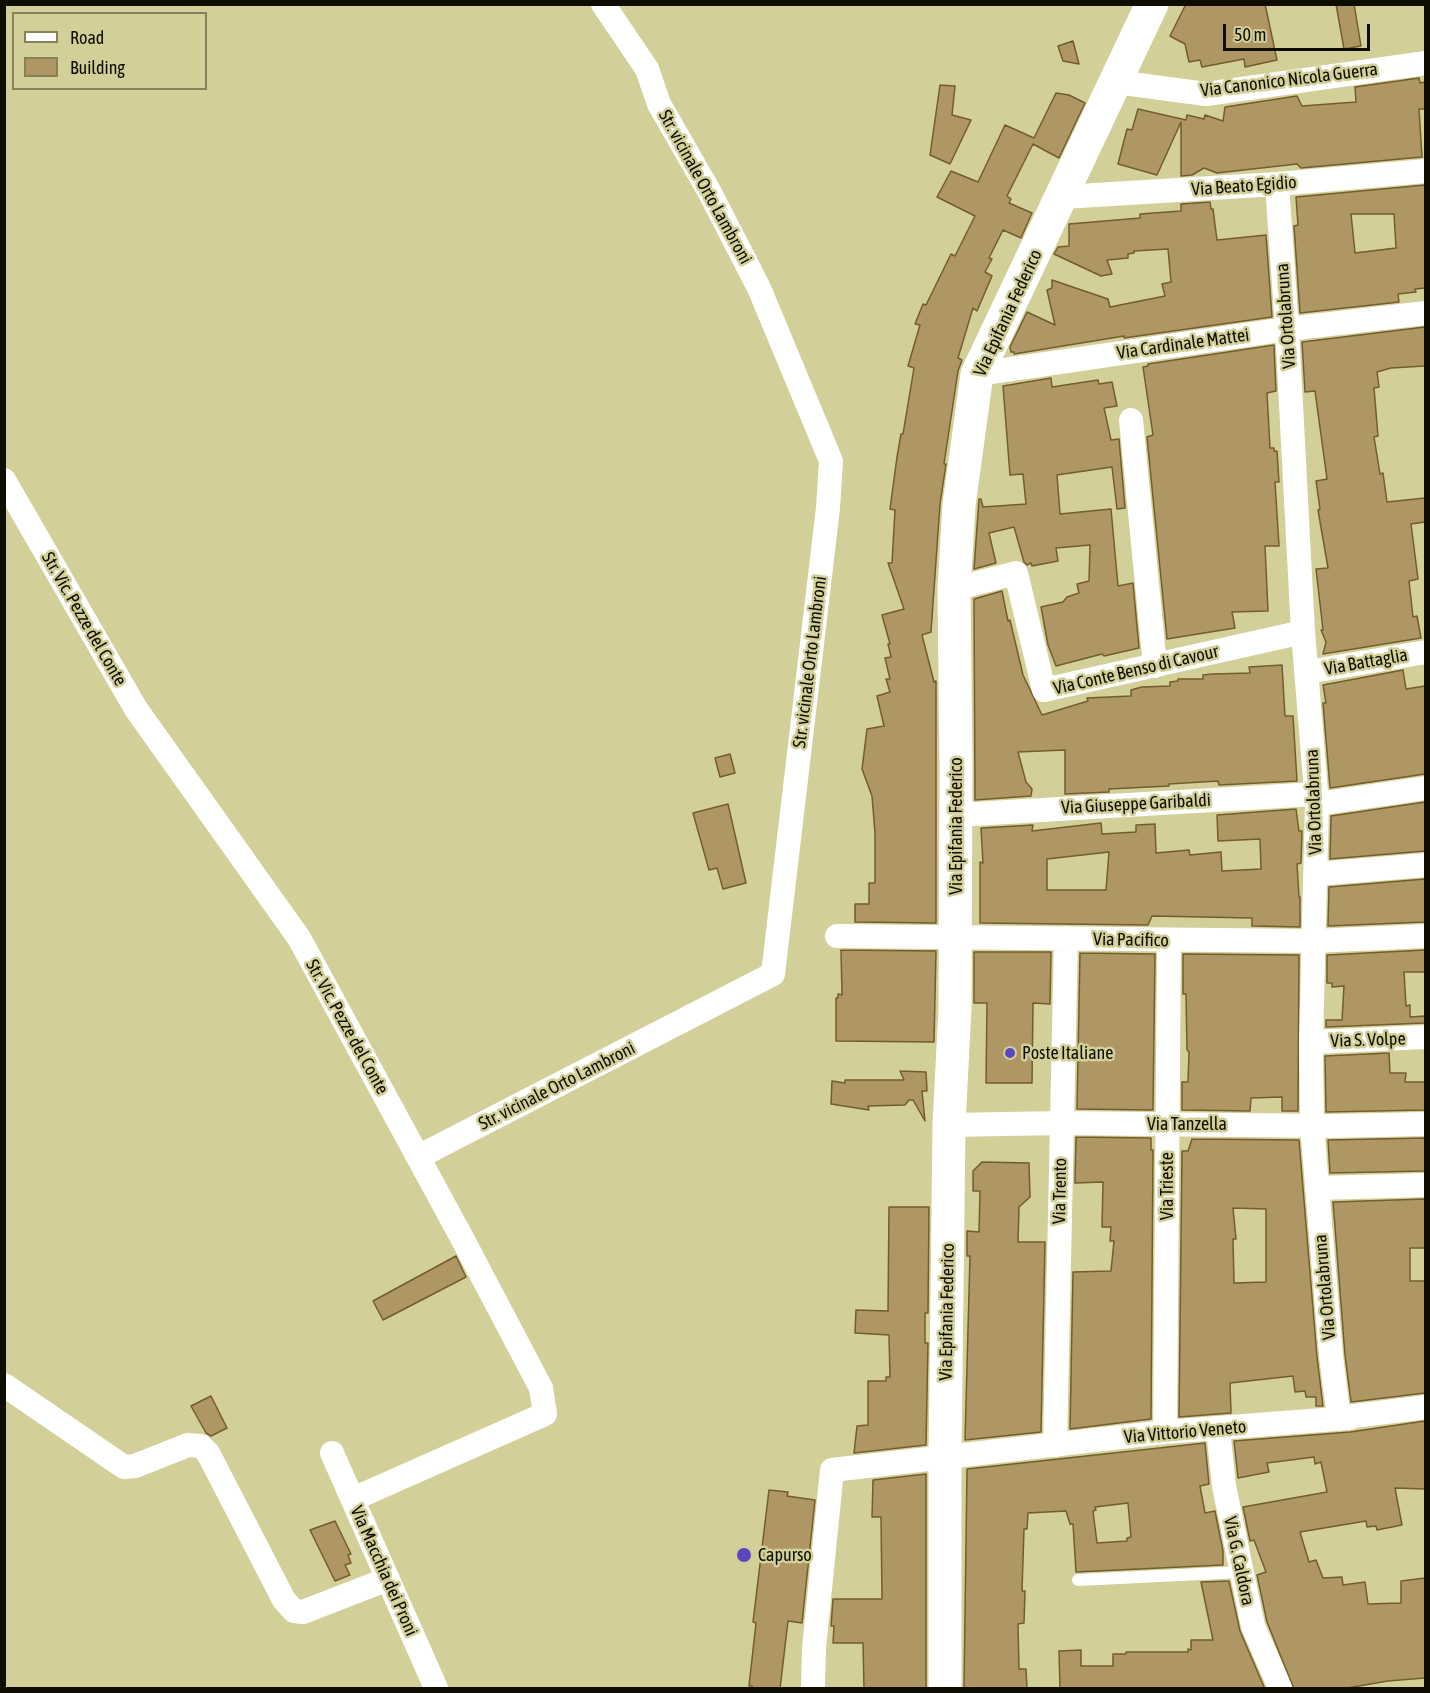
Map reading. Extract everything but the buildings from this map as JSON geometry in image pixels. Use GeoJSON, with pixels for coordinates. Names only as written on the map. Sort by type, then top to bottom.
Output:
{"type":"FeatureCollection","features":[{"type":"Feature","properties":{"kind":"main road","name":"Via Epifania Federico"},"geometry":{"type":"LineString","coordinates":[[945,1689],[945,1458],[950,1125],[955,1008],[954,589],[959,505],[977,374],[1152,4]]}},
{"type":"Feature","properties":{"kind":"street","name":"Str. vicinale Orto Lambroni"},"geometry":{"type":"LineString","coordinates":[[418,1157],[773,974],[828,508],[831,461],[759,288],[709,190],[659,104],[647,69],[603,4]]}},
{"type":"Feature","properties":{"kind":"street","name":"Via Canonico Nicola Guerra"},"geometry":{"type":"LineString","coordinates":[[1116,82],[1206,94],[1425,63]]}},
{"type":"Feature","properties":{"kind":"street","name":"Via Beato Egidio"},"geometry":{"type":"LineString","coordinates":[[1062,197],[1277,184],[1425,171]]}},
{"type":"Feature","properties":{"kind":"street","name":"Via Ortolabruna"},"geometry":{"type":"LineString","coordinates":[[1277,184],[1303,632],[1308,672],[1316,799],[1311,1042],[1312,1125],[1331,1356],[1339,1419]]}},
{"type":"Feature","properties":{"kind":"street","name":"Via Cardinale Mattei"},"geometry":{"type":"LineString","coordinates":[[977,374],[1287,329],[1425,313]]}},
{"type":"Feature","properties":{"kind":"street"},"geometry":{"type":"LineString","coordinates":[[1131,420],[1155,666]]}},
{"type":"Feature","properties":{"kind":"street","name":"Str. Vic. Pezze del Conte"},"geometry":{"type":"LineString","coordinates":[[4,480],[136,709],[298,938],[541,1388],[545,1414],[353,1499]]}},
{"type":"Feature","properties":{"kind":"street","name":"Via Conte Benso di Cavour"},"geometry":{"type":"LineString","coordinates":[[954,589],[1016,573],[1044,690],[1303,632]]}},
{"type":"Feature","properties":{"kind":"street","name":"Via Battaglia"},"geometry":{"type":"LineString","coordinates":[[1308,672],[1425,652]]}},
{"type":"Feature","properties":{"kind":"street","name":"Via Giuseppe Garibaldi"},"geometry":{"type":"LineString","coordinates":[[956,815],[1316,799],[1425,788]]}},
{"type":"Feature","properties":{"kind":"street"},"geometry":{"type":"LineString","coordinates":[[1316,874],[1425,865]]}},
{"type":"Feature","properties":{"kind":"street","name":"Via Pacifico"},"geometry":{"type":"LineString","coordinates":[[837,936],[1313,941],[1425,936]]}},
{"type":"Feature","properties":{"kind":"street","name":"Via Trento"},"geometry":{"type":"LineString","coordinates":[[1055,1445],[1066,938]]}},
{"type":"Feature","properties":{"kind":"street","name":"Via Trieste"},"geometry":{"type":"LineString","coordinates":[[1165,1432],[1169,940]]}},
{"type":"Feature","properties":{"kind":"street","name":"Via S. Volpe"},"geometry":{"type":"LineString","coordinates":[[1311,1042],[1425,1037]]}},
{"type":"Feature","properties":{"kind":"street","name":"Via Tanzella"},"geometry":{"type":"LineString","coordinates":[[950,1125],[1425,1124]]}},
{"type":"Feature","properties":{"kind":"street"},"geometry":{"type":"LineString","coordinates":[[1317,1188],[1425,1185]]}},
{"type":"Feature","properties":{"kind":"street"},"geometry":{"type":"LineString","coordinates":[[4,1385],[124,1467],[135,1466],[188,1445],[201,1446],[208,1453],[284,1600],[294,1611],[303,1612],[388,1579]]}},
{"type":"Feature","properties":{"kind":"street","name":"Via Vittorio Veneto"},"geometry":{"type":"LineString","coordinates":[[813,1689],[814,1648],[832,1470],[1165,1432],[1339,1419],[1425,1407]]}},
{"type":"Feature","properties":{"kind":"street","name":"Via G. Caldora"},"geometry":{"type":"LineString","coordinates":[[1218,1429],[1224,1486],[1253,1626],[1280,1689]]}},
{"type":"Feature","properties":{"kind":"street","name":"Via Macchia dei Proni"},"geometry":{"type":"LineString","coordinates":[[332,1453],[436,1689]]}},
{"type":"Feature","properties":{"kind":"lane"},"geometry":{"type":"LineString","coordinates":[[1078,1580],[1241,1572]]}},
{"type":"Feature","properties":{"kind":"place","name":"Poste Italiane"},"geometry":{"type":"Point","coordinates":[1010,1053]}},
{"type":"Feature","properties":{"kind":"place","name":"Capurso"},"geometry":{"type":"Point","coordinates":[744,1555]}}]}
